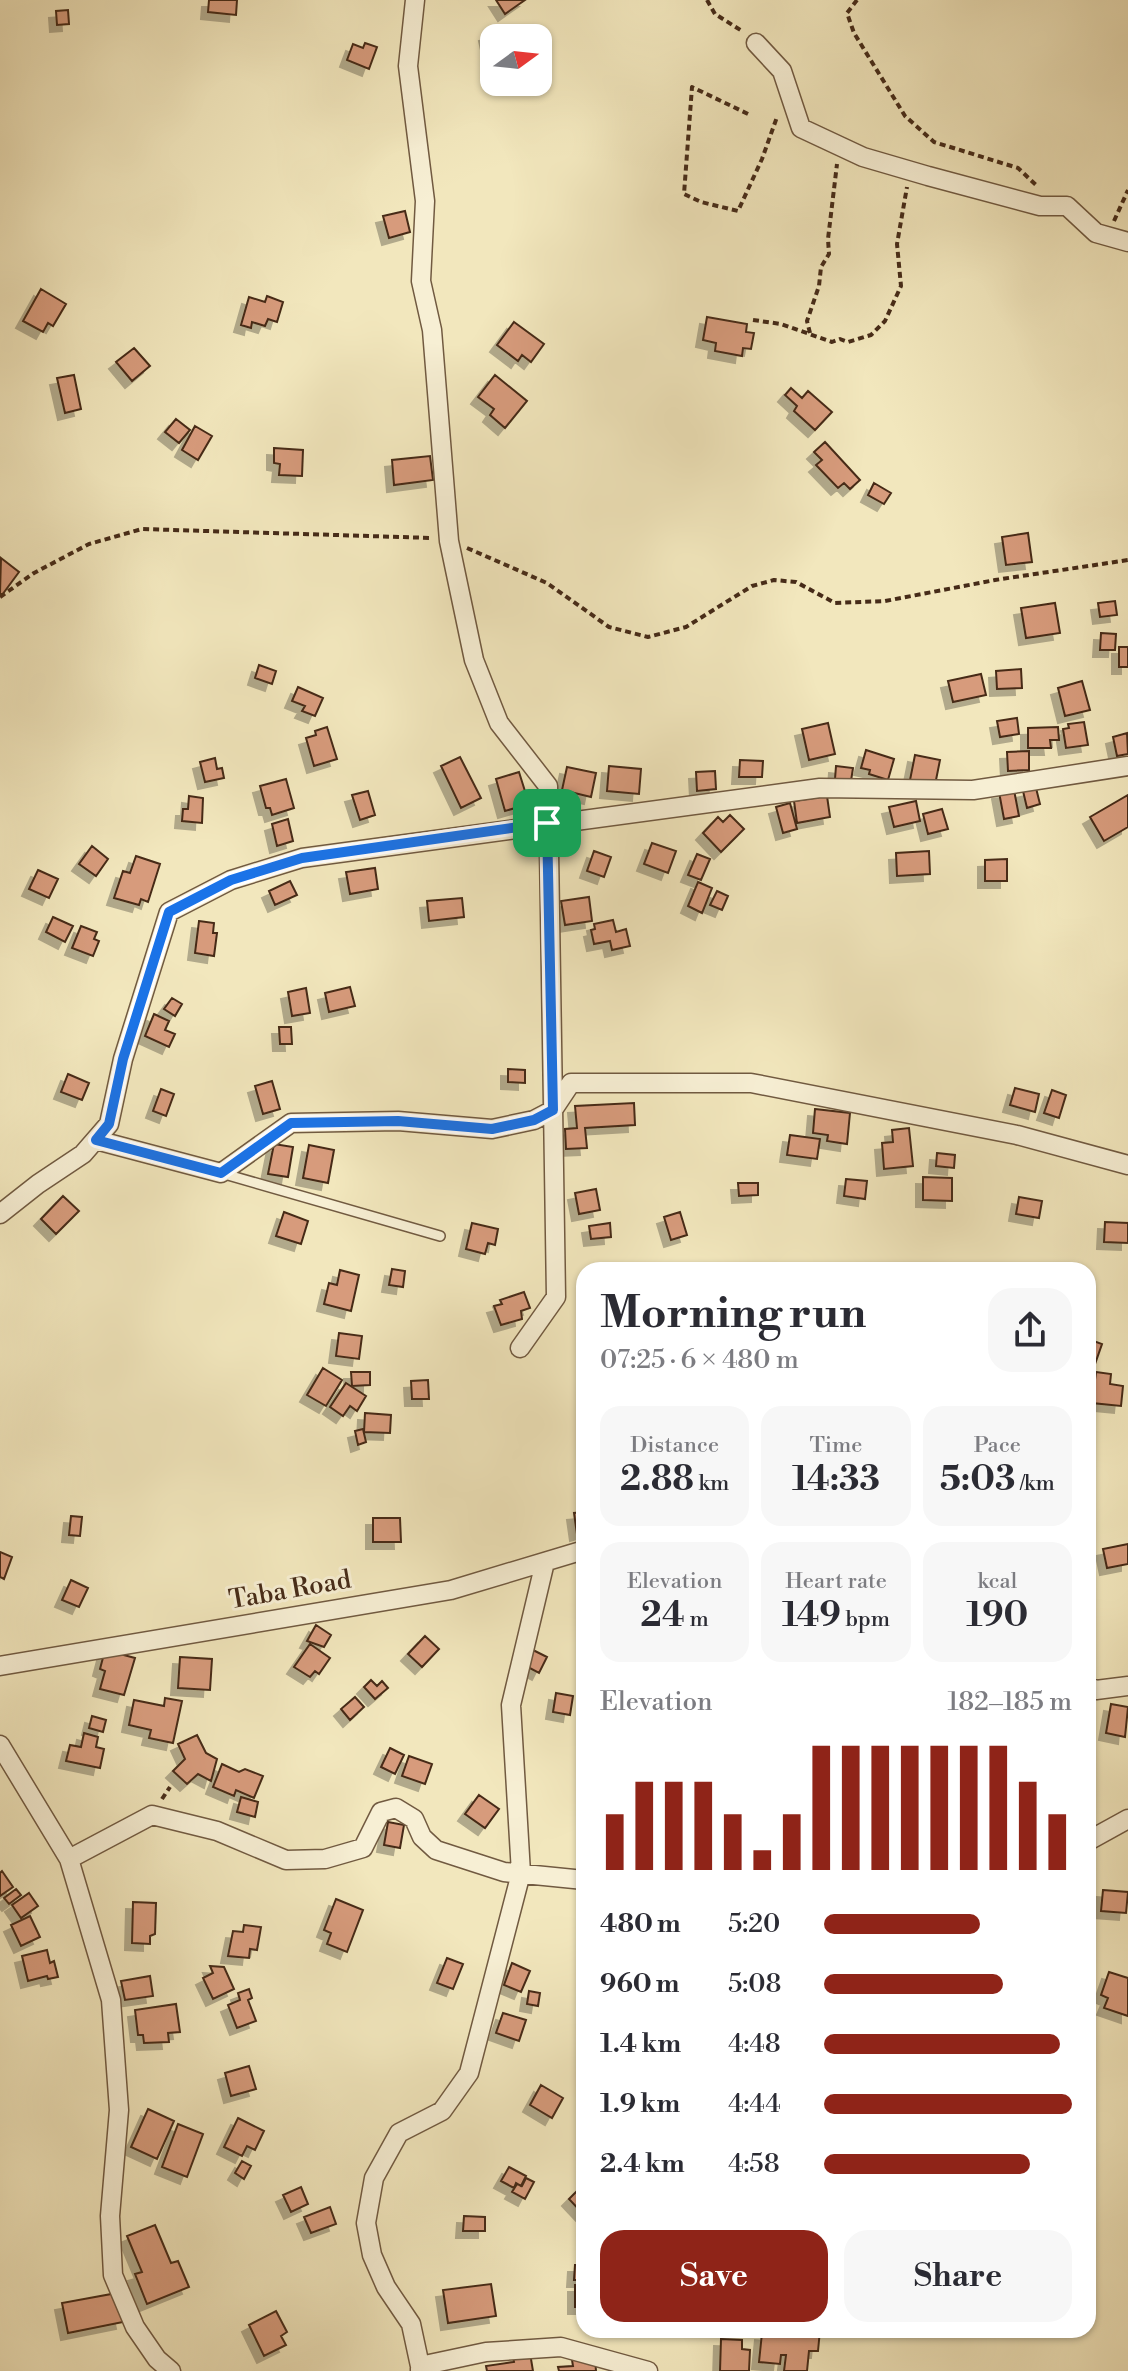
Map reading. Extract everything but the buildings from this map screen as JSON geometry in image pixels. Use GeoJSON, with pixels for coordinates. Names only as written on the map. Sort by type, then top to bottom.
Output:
{"type":"FeatureCollection","features":[{"type":"Feature","properties":{"kind":"street"},"geometry":{"type":"LineString","coordinates":[[415,0],[408,66],[425,201],[421,281],[432,330],[449,541],[474,660],[499,723],[548,786],[556,1297],[520,1348]]}},
{"type":"Feature","properties":{"kind":"street"},"geometry":{"type":"LineString","coordinates":[[756,43],[782,71],[801,128],[863,157],[1040,206],[1067,206],[1096,233],[1128,242]]}},
{"type":"Feature","properties":{"kind":"street"},"geometry":{"type":"LineString","coordinates":[[0,1214],[83,1154],[109,1124],[123,1059],[169,912],[231,880],[302,858],[820,788],[973,790],[1128,766]]}},
{"type":"Feature","properties":{"kind":"street"},"geometry":{"type":"LineString","coordinates":[[96,1140],[221,1173],[291,1123],[398,1121],[492,1129],[534,1120],[553,1110],[571,1083],[751,1083],[1017,1135],[1128,1165]]}},
{"type":"Feature","properties":{"kind":"street","name":"Taba Road"},"geometry":{"type":"LineString","coordinates":[[0,1666],[451,1590],[576,1552]]}},
{"type":"Feature","properties":{"kind":"street"},"geometry":{"type":"LineString","coordinates":[[545,1562],[511,1705],[521,1873],[469,2073],[442,2111],[399,2133],[374,2178],[366,2223],[372,2255],[386,2287],[411,2324],[420,2369],[486,2352],[561,2347],[648,2371]]}},
{"type":"Feature","properties":{"kind":"street"},"geometry":{"type":"LineString","coordinates":[[1096,1690],[1128,1686]]}},
{"type":"Feature","properties":{"kind":"street"},"geometry":{"type":"LineString","coordinates":[[0,1745],[69,1859],[111,2000],[119,2110],[110,2216],[113,2275],[135,2327],[157,2359],[171,2371]]}},
{"type":"Feature","properties":{"kind":"street"},"geometry":{"type":"LineString","coordinates":[[69,1859],[152,1815],[217,1831],[286,1860],[325,1859],[363,1848],[381,1812],[396,1808],[414,1819],[422,1837],[436,1850],[504,1872],[576,1879]]}},
{"type":"Feature","properties":{"kind":"street"},"geometry":{"type":"LineString","coordinates":[[1096,1837],[1128,1819]]}},
{"type":"Feature","properties":{"kind":"lane"},"geometry":{"type":"LineString","coordinates":[[221,1173],[440,1236]]}},
{"type":"Feature","properties":{"kind":"path"},"geometry":{"type":"LineString","coordinates":[[707,0],[715,14],[756,43]]}},
{"type":"Feature","properties":{"kind":"path"},"geometry":{"type":"LineString","coordinates":[[857,0],[847,13],[854,33],[905,116],[934,142],[1018,168],[1058,206]]}},
{"type":"Feature","properties":{"kind":"path"},"geometry":{"type":"LineString","coordinates":[[748,114],[692,87],[684,194],[701,202],[738,211],[762,159],[776,116],[801,128]]}},
{"type":"Feature","properties":{"kind":"path"},"geometry":{"type":"LineString","coordinates":[[810,333],[807,321],[819,286],[821,267],[829,254],[832,198],[840,146]]}},
{"type":"Feature","properties":{"kind":"path"},"geometry":{"type":"LineString","coordinates":[[753,320],[781,324],[832,342],[840,339],[848,342],[871,335],[885,321],[901,286],[897,244],[899,230],[907,186],[918,173]]}},
{"type":"Feature","properties":{"kind":"path"},"geometry":{"type":"LineString","coordinates":[[1096,233],[1113,224],[1128,190]]}},
{"type":"Feature","properties":{"kind":"path"},"geometry":{"type":"LineString","coordinates":[[0,597],[34,573],[89,544],[142,529],[438,538],[547,583],[609,627],[648,637],[686,627],[752,586],[774,580],[796,582],[835,603],[885,601],[995,580],[1128,560]]}},
{"type":"Feature","properties":{"kind":"route"},"geometry":{"type":"LineString","coordinates":[[547,823],[553,1110],[534,1120],[492,1129],[398,1121],[291,1123],[274,1132],[221,1173],[96,1140],[109,1124],[123,1059],[169,912],[231,880],[302,858],[547,823]]}}]}
